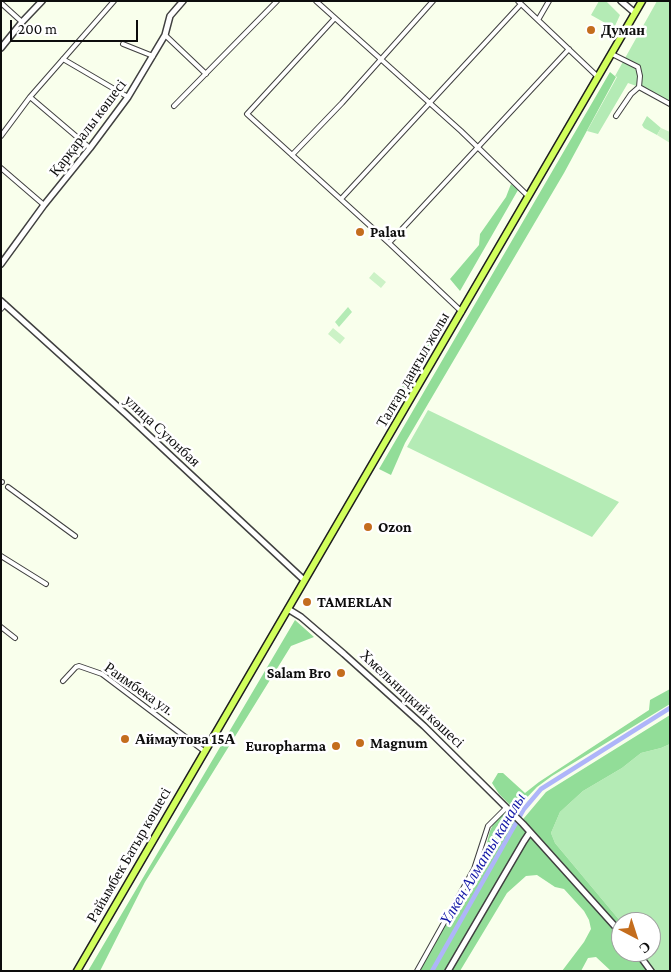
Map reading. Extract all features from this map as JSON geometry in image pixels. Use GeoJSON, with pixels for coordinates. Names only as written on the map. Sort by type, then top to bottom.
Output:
{"type":"FeatureCollection","features":[{"type":"Feature","properties":{"kind":"main road","name":"Талғар даңғыл жолы"},"geometry":{"type":"LineString","coordinates":[[204,751],[642,1]]}},
{"type":"Feature","properties":{"kind":"main road","name":"Райымбек Батыр көшесі"},"geometry":{"type":"LineString","coordinates":[[77,971],[204,751]]}},
{"type":"Feature","properties":{"kind":"street"},"geometry":{"type":"LineString","coordinates":[[1,48],[42,1]]}},
{"type":"Feature","properties":{"kind":"street"},"geometry":{"type":"LineString","coordinates":[[1,136],[30,97],[114,1]]}},
{"type":"Feature","properties":{"kind":"street","name":"Қарқаралы көшесі"},"geometry":{"type":"LineString","coordinates":[[1,264],[128,97],[165,35],[170,16],[182,1]]}},
{"type":"Feature","properties":{"kind":"street"},"geometry":{"type":"LineString","coordinates":[[174,106],[277,1]]}},
{"type":"Feature","properties":{"kind":"street"},"geometry":{"type":"LineString","coordinates":[[316,1],[478,147],[528,196]]}},
{"type":"Feature","properties":{"kind":"street"},"geometry":{"type":"LineString","coordinates":[[292,156],[382,59],[432,1]]}},
{"type":"Feature","properties":{"kind":"street"},"geometry":{"type":"LineString","coordinates":[[538,20],[549,1]]}},
{"type":"Feature","properties":{"kind":"street"},"geometry":{"type":"LineString","coordinates":[[621,1],[635,13]]}},
{"type":"Feature","properties":{"kind":"street"},"geometry":{"type":"LineString","coordinates":[[1,3],[22,22]]}},
{"type":"Feature","properties":{"kind":"street"},"geometry":{"type":"LineString","coordinates":[[341,199],[519,3],[598,77]]}},
{"type":"Feature","properties":{"kind":"street"},"geometry":{"type":"LineString","coordinates":[[335,18],[247,114],[462,312]]}},
{"type":"Feature","properties":{"kind":"street"},"geometry":{"type":"LineString","coordinates":[[165,35],[206,74]]}},
{"type":"Feature","properties":{"kind":"street"},"geometry":{"type":"LineString","coordinates":[[123,44],[153,56]]}},
{"type":"Feature","properties":{"kind":"street"},"geometry":{"type":"LineString","coordinates":[[389,243],[569,49]]}},
{"type":"Feature","properties":{"kind":"street"},"geometry":{"type":"LineString","coordinates":[[612,54],[638,67],[640,76],[639,87],[631,94],[616,116]]}},
{"type":"Feature","properties":{"kind":"street"},"geometry":{"type":"LineString","coordinates":[[64,59],[128,97]]}},
{"type":"Feature","properties":{"kind":"street"},"geometry":{"type":"LineString","coordinates":[[639,87],[670,104]]}},
{"type":"Feature","properties":{"kind":"street"},"geometry":{"type":"LineString","coordinates":[[30,97],[90,148]]}},
{"type":"Feature","properties":{"kind":"street"},"geometry":{"type":"LineString","coordinates":[[1,168],[44,205]]}},
{"type":"Feature","properties":{"kind":"street","name":"улица Суюнбая"},"geometry":{"type":"LineString","coordinates":[[2,305],[127,416],[304,580]]}},
{"type":"Feature","properties":{"kind":"street"},"geometry":{"type":"LineString","coordinates":[[8,487],[75,536]]}},
{"type":"Feature","properties":{"kind":"street"},"geometry":{"type":"LineString","coordinates":[[1,556],[46,584]]}},
{"type":"Feature","properties":{"kind":"street","name":"Хмельницкий көшесі"},"geometry":{"type":"LineString","coordinates":[[288,609],[308,623],[424,726],[530,832]]}},
{"type":"Feature","properties":{"kind":"street"},"geometry":{"type":"LineString","coordinates":[[1,627],[16,638]]}},
{"type":"Feature","properties":{"kind":"street","name":"Раимбека ул."},"geometry":{"type":"LineString","coordinates":[[64,681],[76,667],[83,667],[102,674],[204,751]]}},
{"type":"Feature","properties":{"kind":"street"},"geometry":{"type":"LineString","coordinates":[[417,971],[474,869],[488,826],[506,808]]}},
{"type":"Feature","properties":{"kind":"street"},"geometry":{"type":"LineString","coordinates":[[448,971],[530,832],[611,922]]}},
{"type":"Feature","properties":{"kind":"green space"},"geometry":{"type":"Polygon","coordinates":[[[599,1],[606,1],[620,15],[614,28],[591,15],[599,1]]]}},
{"type":"Feature","properties":{"kind":"green space"},"geometry":{"type":"Polygon","coordinates":[[[657,1],[670,1],[670,104],[628,83],[598,134],[587,131],[617,77],[615,76],[657,1]]]}},
{"type":"Feature","properties":{"kind":"green space"},"geometry":{"type":"Polygon","coordinates":[[[610,72],[616,77],[564,173],[405,443],[391,475],[379,469],[610,72]]]}},
{"type":"Feature","properties":{"kind":"green space"},"geometry":{"type":"Polygon","coordinates":[[[647,116],[661,128],[657,135],[642,125],[647,116]]]}},
{"type":"Feature","properties":{"kind":"green space"},"geometry":{"type":"Polygon","coordinates":[[[661,128],[670,132],[670,143],[657,135],[661,128]]]}},
{"type":"Feature","properties":{"kind":"green space"},"geometry":{"type":"Polygon","coordinates":[[[511,184],[518,190],[460,291],[450,279],[479,245],[480,234],[506,197],[511,184]]]}},
{"type":"Feature","properties":{"kind":"green space"},"geometry":{"type":"Polygon","coordinates":[[[374,272],[386,282],[381,288],[369,278],[374,272]]]}},
{"type":"Feature","properties":{"kind":"green space"},"geometry":{"type":"Polygon","coordinates":[[[348,307],[352,312],[339,327],[335,322],[348,307]]]}},
{"type":"Feature","properties":{"kind":"green space"},"geometry":{"type":"Polygon","coordinates":[[[444,319],[448,323],[403,399],[397,395],[431,337],[430,334],[444,319]]]}},
{"type":"Feature","properties":{"kind":"green space"},"geometry":{"type":"Polygon","coordinates":[[[333,328],[345,338],[340,344],[328,334],[333,328]]]}},
{"type":"Feature","properties":{"kind":"green space"},"geometry":{"type":"Polygon","coordinates":[[[428,410],[619,502],[592,537],[407,447],[428,410]]]}},
{"type":"Feature","properties":{"kind":"green space"},"geometry":{"type":"Polygon","coordinates":[[[295,620],[314,637],[291,646],[145,882],[100,971],[88,971],[295,620]]]}},
{"type":"Feature","properties":{"kind":"green space"},"geometry":{"type":"Polygon","coordinates":[[[670,689],[670,704],[552,776],[537,787],[515,810],[499,794],[492,783],[498,773],[503,773],[525,793],[649,710],[650,700],[670,689]]]}},
{"type":"Feature","properties":{"kind":"green space"},"geometry":{"type":"Polygon","coordinates":[[[670,715],[670,744],[641,753],[622,768],[583,791],[560,812],[551,833],[555,843],[613,912],[611,912],[611,962],[649,962],[656,971],[611,971],[596,957],[588,958],[581,971],[562,971],[584,942],[591,929],[589,920],[584,911],[564,889],[555,887],[537,875],[526,876],[507,893],[460,971],[419,971],[484,854],[494,822],[507,811],[519,824],[546,792],[670,715]]]}},
{"type":"Feature","properties":{"kind":"green space"},"geometry":{"type":"Polygon","coordinates":[[[670,744],[670,971],[656,971],[649,962],[661,962],[661,912],[613,912],[555,843],[551,833],[560,812],[583,791],[622,768],[641,753],[670,744]]]}},
{"type":"Feature","properties":{"kind":"waterway","name":"Үлкен Алматы каналы"},"geometry":{"type":"LineString","coordinates":[[432,971],[524,809],[541,789],[670,708]]}},
{"type":"Feature","properties":{"kind":"place","name":"Думан"},"geometry":{"type":"Point","coordinates":[591,30]}},
{"type":"Feature","properties":{"kind":"place","name":"Palau"},"geometry":{"type":"Point","coordinates":[360,232]}},
{"type":"Feature","properties":{"kind":"place","name":"Ozon"},"geometry":{"type":"Point","coordinates":[368,527]}},
{"type":"Feature","properties":{"kind":"place","name":"TAMERLAN"},"geometry":{"type":"Point","coordinates":[307,602]}},
{"type":"Feature","properties":{"kind":"place","name":"Salam Bro"},"geometry":{"type":"Point","coordinates":[341,673]}},
{"type":"Feature","properties":{"kind":"place","name":"Аймаутова 15А"},"geometry":{"type":"Point","coordinates":[125,739]}},
{"type":"Feature","properties":{"kind":"place","name":"Magnum"},"geometry":{"type":"Point","coordinates":[360,743]}},
{"type":"Feature","properties":{"kind":"place","name":"Europharma"},"geometry":{"type":"Point","coordinates":[336,746]}}]}
